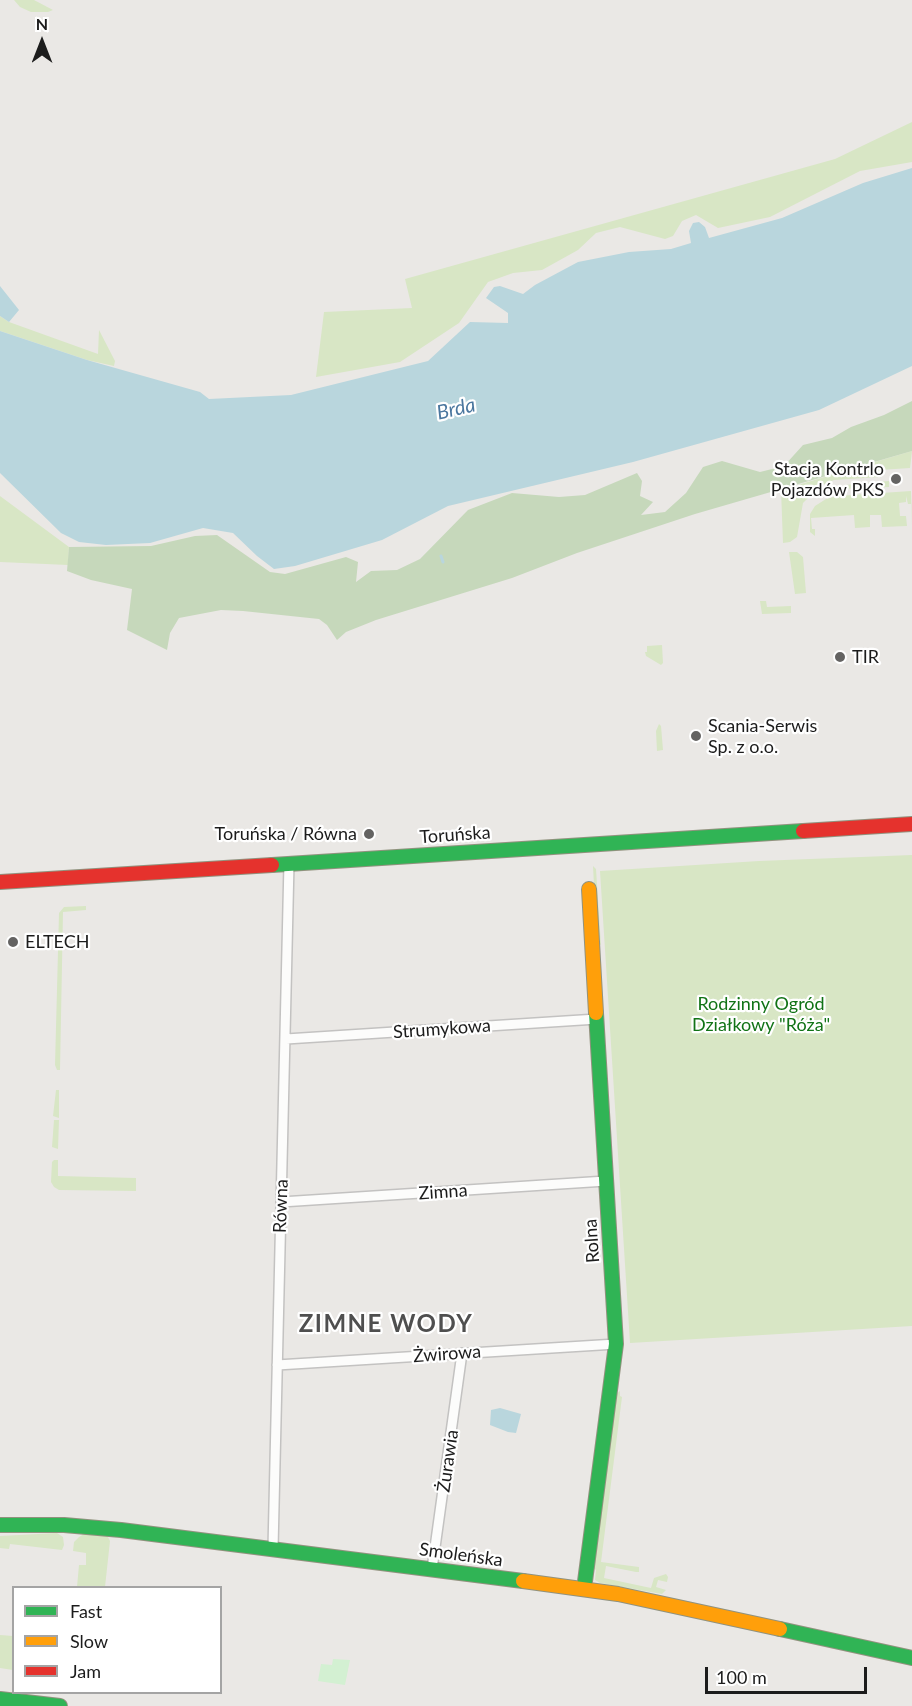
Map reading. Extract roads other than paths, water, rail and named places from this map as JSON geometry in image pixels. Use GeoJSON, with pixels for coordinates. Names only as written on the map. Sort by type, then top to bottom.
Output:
{"type":"FeatureCollection","features":[{"type":"Feature","properties":{"kind":"street","name":"Toruńska"},"geometry":{"type":"LineString","coordinates":[[0,882],[912,824]]}},
{"type":"Feature","properties":{"kind":"street","name":"Równa"},"geometry":{"type":"LineString","coordinates":[[273,1548],[286,1039],[288,863]]}},
{"type":"Feature","properties":{"kind":"street","name":"Rolna"},"geometry":{"type":"LineString","coordinates":[[584,1589],[616,1344],[589,889]]}},
{"type":"Feature","properties":{"kind":"street","name":"Strumykowa"},"geometry":{"type":"LineString","coordinates":[[286,1039],[597,1019]]}},
{"type":"Feature","properties":{"kind":"street","name":"Zimna"},"geometry":{"type":"LineString","coordinates":[[281,1202],[606,1181]]}},
{"type":"Feature","properties":{"kind":"street","name":"Żwirowa"},"geometry":{"type":"LineString","coordinates":[[277,1365],[616,1344]]}},
{"type":"Feature","properties":{"kind":"street","name":"Żurawia"},"geometry":{"type":"LineString","coordinates":[[432,1569],[462,1353]]}},
{"type":"Feature","properties":{"kind":"street","name":"Smoleńska"},"geometry":{"type":"LineString","coordinates":[[0,1525],[64,1525],[273,1548],[584,1589],[636,1597],[912,1658]]}},
{"type":"Feature","properties":{"kind":"street"},"geometry":{"type":"LineString","coordinates":[[0,1699],[60,1706]]}},
{"type":"Feature","properties":{"kind":"water","name":"Brda"},"geometry":{"type":"Polygon","coordinates":[[[912,168],[912,366],[819,410],[633,462],[448,506],[382,540],[295,566],[274,569],[233,533],[203,528],[150,543],[106,545],[79,542],[61,533],[0,473],[0,331],[87,360],[200,392],[209,399],[291,395],[428,361],[470,322],[508,323],[508,313],[486,298],[494,287],[500,286],[523,294],[578,262],[629,252],[671,249],[691,243],[689,231],[693,223],[699,222],[705,227],[709,238],[782,218],[863,183],[912,168]]]}},
{"type":"Feature","properties":{"kind":"water"},"geometry":{"type":"Polygon","coordinates":[[[0,286],[19,310],[9,322],[0,316],[0,286]]]}},
{"type":"Feature","properties":{"kind":"water"},"geometry":{"type":"Polygon","coordinates":[[[500,1408],[521,1414],[516,1433],[490,1425],[491,1410],[500,1408]]]}},
{"type":"Feature","properties":{"kind":"waterway"},"geometry":{"type":"LineString","coordinates":[[441,556],[443,562]]}},
{"type":"Feature","properties":{"kind":"place","name":"Stacja Kontrlo Pojazdów PKS"},"geometry":{"type":"Point","coordinates":[896,479]}},
{"type":"Feature","properties":{"kind":"place","name":"TIR"},"geometry":{"type":"Point","coordinates":[840,657]}},
{"type":"Feature","properties":{"kind":"place","name":"Scania-Serwis Sp. z o.o."},"geometry":{"type":"Point","coordinates":[696,736]}},
{"type":"Feature","properties":{"kind":"place","name":"Toruńska / Równa"},"geometry":{"type":"Point","coordinates":[369,834]}},
{"type":"Feature","properties":{"kind":"place","name":"ELTECH"},"geometry":{"type":"Point","coordinates":[13,942]}},
{"type":"Feature","properties":{"kind":"district","name":"ZIMNE WODY"},"geometry":{"type":"Point","coordinates":[386,1324]}},
{"type":"Feature","properties":{"kind":"park label","name":"Rodzinny Ogród Działkowy \"Róża\""},"geometry":{"type":"Point","coordinates":[761,1014]}}]}
